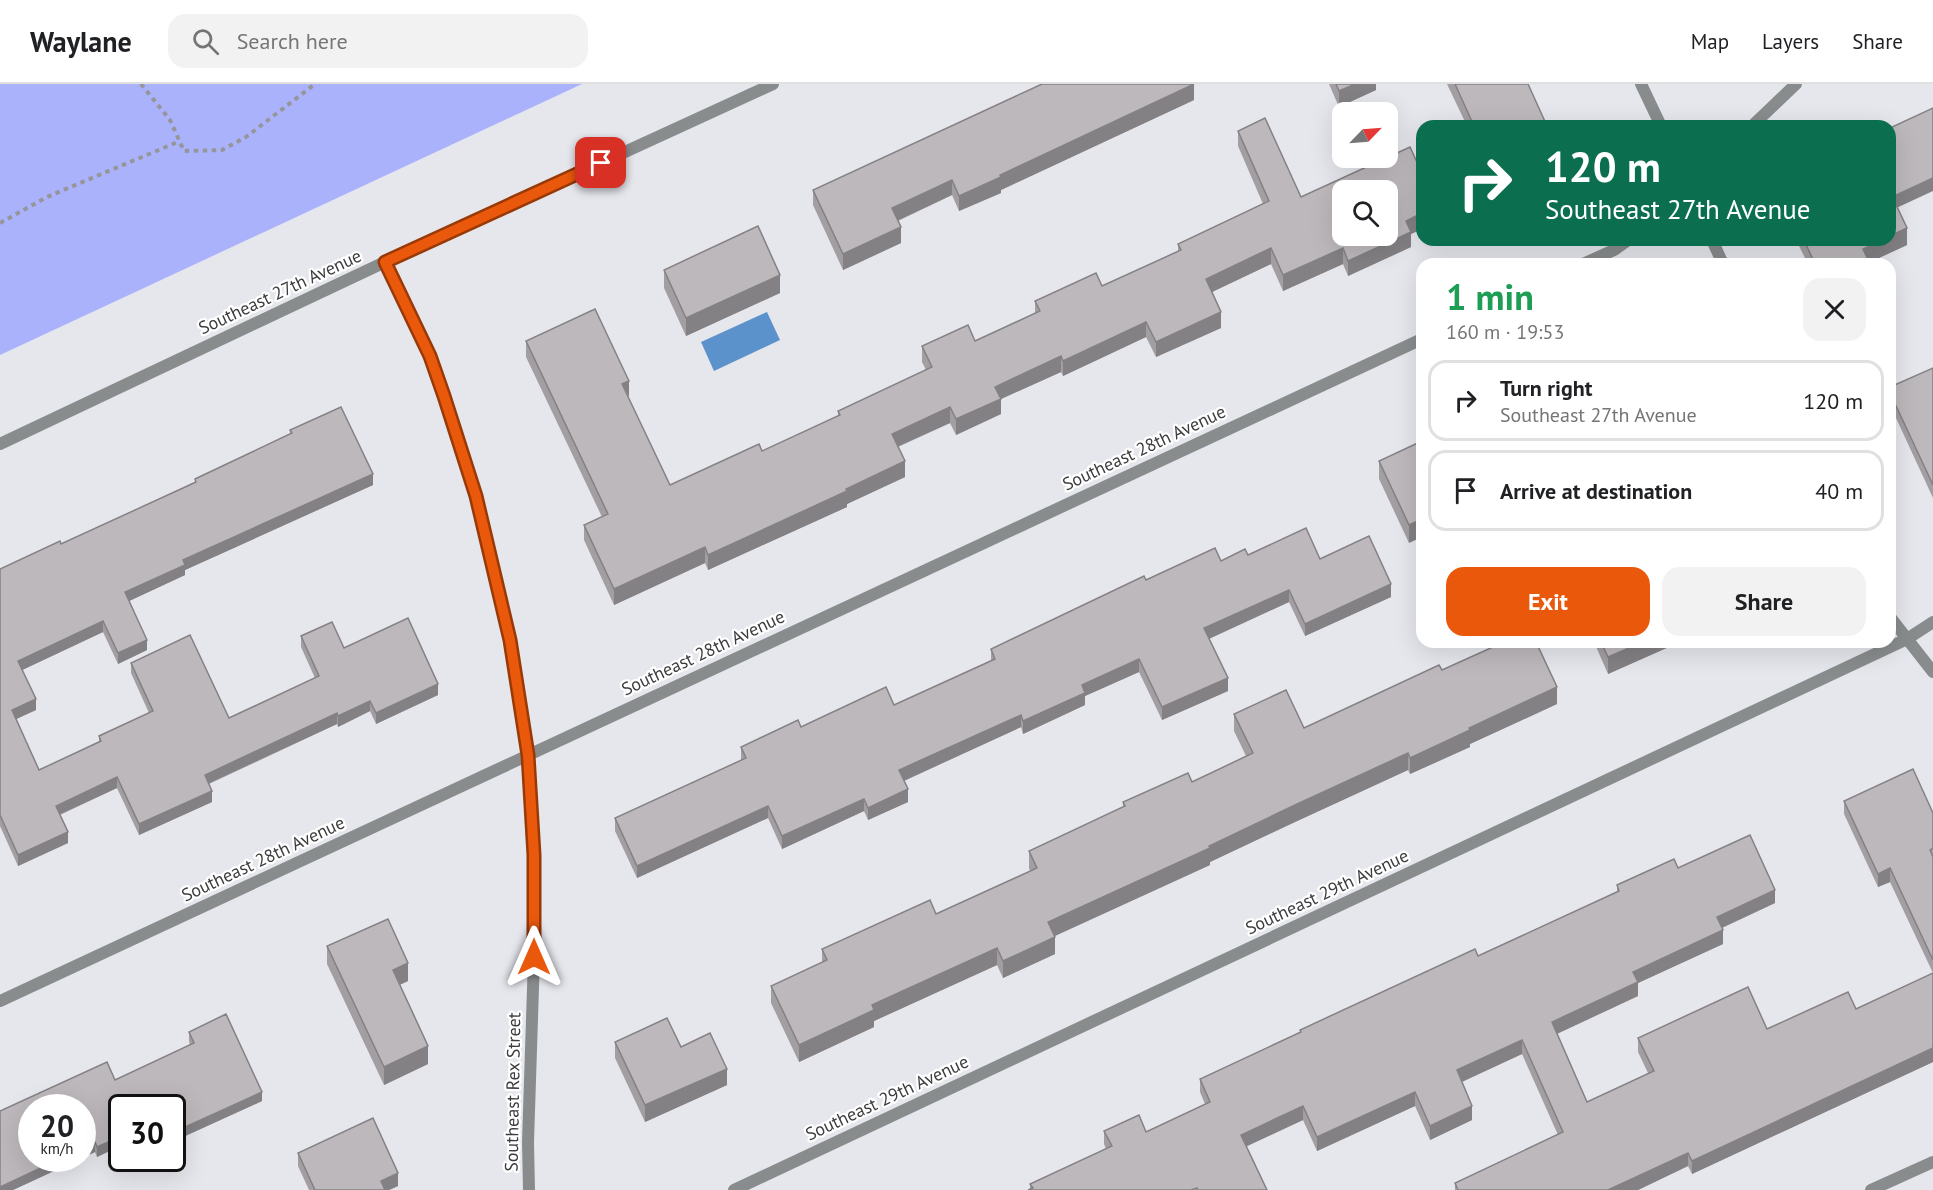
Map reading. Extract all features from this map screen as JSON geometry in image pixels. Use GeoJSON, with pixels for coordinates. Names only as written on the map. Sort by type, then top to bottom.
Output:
{"type":"FeatureCollection","features":[{"type":"Feature","properties":{"kind":"street","name":"Southeast 27th Avenue"},"geometry":{"type":"LineString","coordinates":[[0,444],[385,262],[773,84]]}},
{"type":"Feature","properties":{"kind":"street"},"geometry":{"type":"LineString","coordinates":[[1641,84],[1658,120]]}},
{"type":"Feature","properties":{"kind":"street"},"geometry":{"type":"LineString","coordinates":[[1758,120],[1796,84]]}},
{"type":"Feature","properties":{"kind":"street"},"geometry":{"type":"LineString","coordinates":[[1596,258],[1620,246]]}},
{"type":"Feature","properties":{"kind":"street","name":"Southeast Rex Street"},"geometry":{"type":"LineString","coordinates":[[385,262],[430,356],[476,496],[510,640],[528,755],[534,855],[529,1190]]}},
{"type":"Feature","properties":{"kind":"street","name":"Southeast 28th Avenue"},"geometry":{"type":"LineString","coordinates":[[0,1001],[1416,342]]}},
{"type":"Feature","properties":{"kind":"street","name":"Southeast 29th Avenue"},"geometry":{"type":"LineString","coordinates":[[1896,644],[1933,622]]}},
{"type":"Feature","properties":{"kind":"street"},"geometry":{"type":"LineString","coordinates":[[1896,625],[1933,672]]}},
{"type":"Feature","properties":{"kind":"street","name":"Southeast 29th Avenue"},"geometry":{"type":"LineString","coordinates":[[734,1190],[1888,648]]}},
{"type":"Feature","properties":{"kind":"street"},"geometry":{"type":"LineString","coordinates":[[1871,1190],[1933,1162]]}},
{"type":"Feature","properties":{"kind":"path"},"geometry":{"type":"LineString","coordinates":[[141,84],[170,120],[184,151],[222,150],[246,137],[315,84]]}},
{"type":"Feature","properties":{"kind":"path"},"geometry":{"type":"LineString","coordinates":[[0,223],[47,197],[180,141]]}},
{"type":"Feature","properties":{"kind":"shaded area"},"geometry":{"type":"Polygon","coordinates":[[[0,84],[582,84],[0,355],[0,84]]]}},
{"type":"Feature","properties":{"kind":"shaded area"},"geometry":{"type":"Polygon","coordinates":[[[767,312],[780,340],[714,371],[701,342],[767,312]]]}},
{"type":"Feature","properties":{"kind":"building"},"geometry":{"type":"Polygon","coordinates":[[[1042,84],[1194,84],[959,196],[952,180],[892,208],[901,227],[843,254],[813,190],[1042,84]]]}},
{"type":"Feature","properties":{"kind":"building"},"geometry":{"type":"Polygon","coordinates":[[[1336,84],[1355,84],[1339,91],[1336,84]]]}},
{"type":"Feature","properties":{"kind":"building"},"geometry":{"type":"Polygon","coordinates":[[[1455,84],[1528,84],[1544,120],[1471,120],[1455,84]]]}},
{"type":"Feature","properties":{"kind":"building"},"geometry":{"type":"Polygon","coordinates":[[[1933,108],[1933,178],[1896,195],[1896,125],[1933,108]]]}},
{"type":"Feature","properties":{"kind":"building"},"geometry":{"type":"Polygon","coordinates":[[[1265,118],[1301,197],[1332,183],[1332,246],[1381,246],[1348,261],[1343,248],[1283,275],[1271,248],[1206,279],[1221,312],[1156,342],[1146,322],[1063,361],[1061,356],[995,387],[1001,399],[956,419],[950,407],[892,434],[905,461],[846,489],[847,491],[708,555],[705,547],[614,589],[584,525],[608,514],[526,341],[595,309],[629,381],[622,384],[670,485],[759,444],[762,451],[840,415],[838,411],[932,367],[922,346],[968,325],[975,341],[1040,311],[1035,301],[1096,273],[1102,286],[1181,250],[1178,244],[1269,201],[1238,131],[1265,118]]]}},
{"type":"Feature","properties":{"kind":"building"},"geometry":{"type":"Polygon","coordinates":[[[1410,147],[1416,160],[1416,216],[1406,221],[1411,232],[1398,238],[1398,180],[1338,180],[1364,168],[1398,168],[1398,153],[1410,147]]]}},
{"type":"Feature","properties":{"kind":"building"},"geometry":{"type":"Polygon","coordinates":[[[1896,205],[1907,228],[1896,233],[1896,205]]]}},
{"type":"Feature","properties":{"kind":"building"},"geometry":{"type":"Polygon","coordinates":[[[758,226],[780,275],[686,318],[664,270],[758,226]]]}},
{"type":"Feature","properties":{"kind":"building"},"geometry":{"type":"Polygon","coordinates":[[[1807,246],[1869,246],[1863,249],[1867,258],[1812,258],[1807,246]]]}},
{"type":"Feature","properties":{"kind":"building"},"geometry":{"type":"Polygon","coordinates":[[[1933,368],[1933,485],[1896,406],[1896,384],[1933,368]]]}},
{"type":"Feature","properties":{"kind":"building"},"geometry":{"type":"Polygon","coordinates":[[[341,407],[373,474],[183,560],[185,565],[125,592],[147,640],[118,653],[103,621],[18,661],[36,699],[12,710],[39,770],[101,741],[99,736],[153,711],[131,663],[190,635],[229,718],[319,676],[301,636],[332,622],[344,648],[408,618],[438,684],[376,713],[370,701],[338,716],[337,713],[205,775],[212,791],[139,824],[117,777],[56,806],[68,832],[18,855],[0,815],[0,569],[60,541],[61,544],[196,482],[195,479],[292,433],[290,430],[341,407]]]}},
{"type":"Feature","properties":{"kind":"building"},"geometry":{"type":"Polygon","coordinates":[[[1416,444],[1416,522],[1409,525],[1379,461],[1416,444]]]}},
{"type":"Feature","properties":{"kind":"building"},"geometry":{"type":"Polygon","coordinates":[[[1306,528],[1320,559],[1369,536],[1391,584],[1305,624],[1289,590],[1204,628],[1228,678],[1162,707],[1139,659],[1082,685],[1085,693],[1023,721],[1021,715],[899,770],[908,789],[868,808],[864,799],[782,836],[768,806],[637,866],[615,818],[746,758],[741,747],[798,720],[801,727],[886,687],[894,705],[995,659],[991,649],[1144,576],[1146,580],[1215,548],[1221,561],[1245,549],[1248,555],[1306,528]]]}},
{"type":"Feature","properties":{"kind":"building"},"geometry":{"type":"Polygon","coordinates":[[[1491,648],[1539,648],[1557,687],[1410,758],[1408,753],[1209,846],[1210,848],[1048,922],[1055,937],[1003,961],[997,948],[872,1005],[874,1010],[799,1045],[771,986],[827,960],[822,949],[930,900],[936,914],[1037,868],[1029,851],[1125,806],[1123,802],[1188,773],[1192,782],[1253,753],[1234,714],[1286,690],[1304,728],[1439,665],[1442,670],[1491,648]]]}},
{"type":"Feature","properties":{"kind":"building"},"geometry":{"type":"Polygon","coordinates":[[[1604,648],[1629,648],[1608,657],[1604,648]]]}},
{"type":"Feature","properties":{"kind":"building"},"geometry":{"type":"Polygon","coordinates":[[[1913,769],[1933,813],[1933,848],[1930,850],[1933,857],[1933,960],[1890,868],[1878,874],[1844,801],[1913,769]]]}},
{"type":"Feature","properties":{"kind":"building"},"geometry":{"type":"Polygon","coordinates":[[[1750,835],[1775,890],[1717,917],[1723,930],[1633,972],[1638,982],[1552,1022],[1587,1102],[1654,1071],[1638,1038],[1748,987],[1767,1029],[1848,992],[1856,1009],[1933,973],[1933,1048],[1692,1161],[1688,1153],[1608,1190],[1458,1190],[1455,1183],[1563,1132],[1522,1040],[1457,1070],[1472,1106],[1430,1126],[1415,1092],[1317,1137],[1303,1106],[1241,1135],[1267,1190],[1198,1190],[1197,1188],[1191,1190],[1028,1190],[1033,1188],[1030,1184],[1112,1146],[1104,1131],[1139,1115],[1146,1132],[1210,1102],[1200,1079],[1475,949],[1478,956],[1619,891],[1617,885],[1674,859],[1678,868],[1750,835]]]}},
{"type":"Feature","properties":{"kind":"building"},"geometry":{"type":"Polygon","coordinates":[[[388,919],[408,963],[393,970],[428,1046],[384,1067],[327,946],[388,919]]]}},
{"type":"Feature","properties":{"kind":"building"},"geometry":{"type":"Polygon","coordinates":[[[226,1014],[262,1092],[186,1127],[186,1094],[108,1094],[108,1142],[97,1147],[96,1094],[37,1094],[107,1062],[115,1080],[194,1043],[189,1032],[226,1014]]]}},
{"type":"Feature","properties":{"kind":"building"},"geometry":{"type":"Polygon","coordinates":[[[667,1018],[681,1047],[710,1033],[727,1069],[645,1105],[615,1042],[667,1018]]]}},
{"type":"Feature","properties":{"kind":"building"},"geometry":{"type":"Polygon","coordinates":[[[18,1103],[18,1172],[32,1172],[0,1187],[0,1111],[18,1103]]]}},
{"type":"Feature","properties":{"kind":"building"},"geometry":{"type":"Polygon","coordinates":[[[373,1118],[398,1173],[381,1181],[385,1190],[315,1190],[298,1153],[373,1118]]]}},
{"type":"Feature","properties":{"kind":"route"},"geometry":{"type":"LineString","coordinates":[[534,957],[534,855],[528,755],[510,640],[476,496],[444,396],[430,356],[385,262],[601,163]]}}]}
